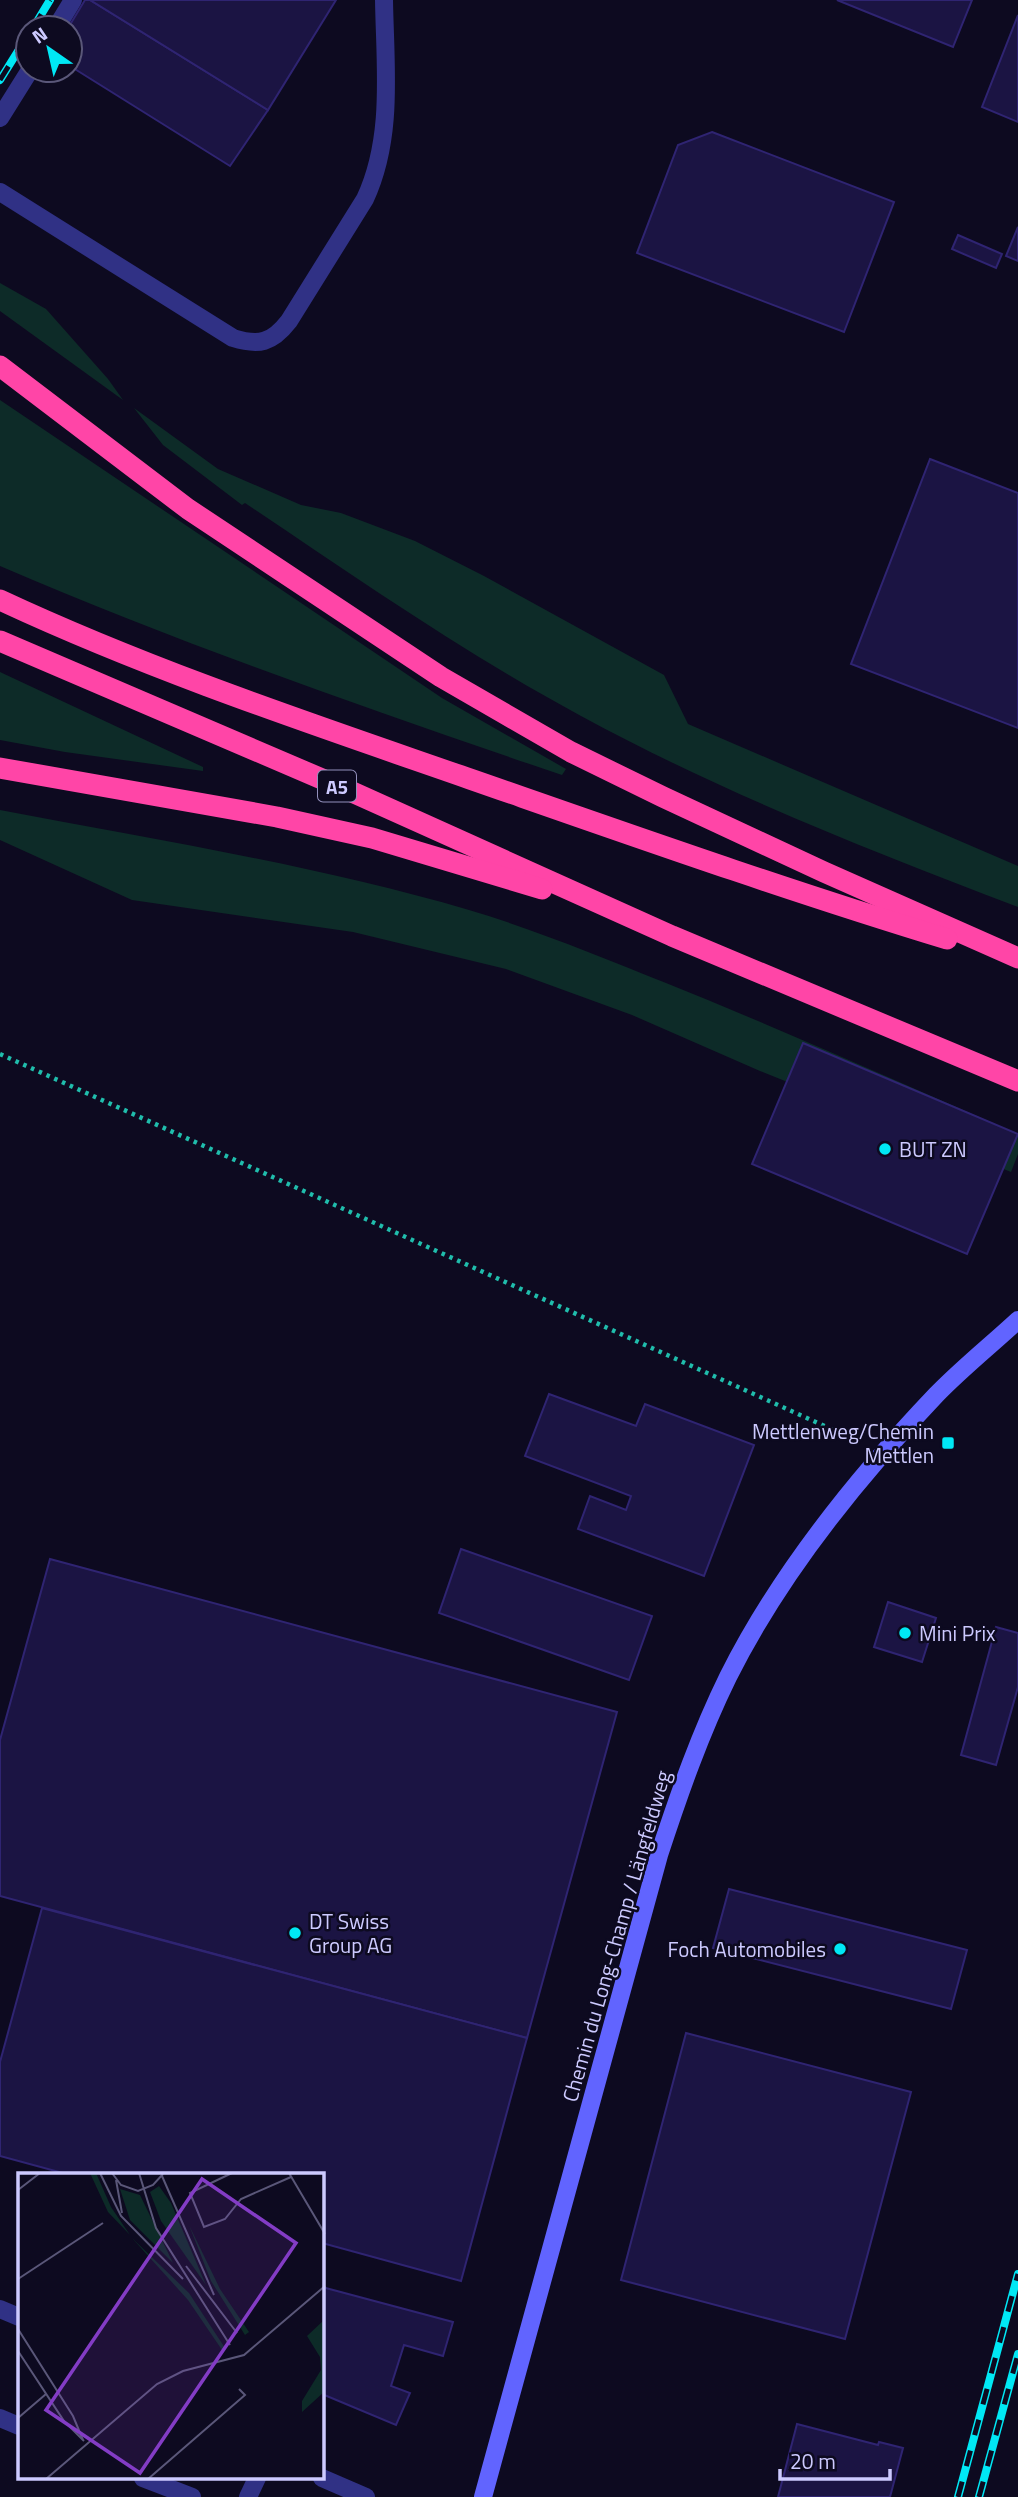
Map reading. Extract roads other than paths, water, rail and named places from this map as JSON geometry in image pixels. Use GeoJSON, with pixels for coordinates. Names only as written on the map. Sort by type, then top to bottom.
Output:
{"type":"FeatureCollection","features":[{"type":"Feature","properties":{"kind":"highway"},"geometry":{"type":"LineString","coordinates":[[0,366],[188,509],[441,677],[571,752],[663,797],[1018,959]]}},
{"type":"Feature","properties":{"kind":"highway","name":"A5"},"geometry":{"type":"LineString","coordinates":[[0,600],[142,662],[310,723],[812,898],[1018,959]]}},
{"type":"Feature","properties":{"kind":"highway","name":"A5"},"geometry":{"type":"LineString","coordinates":[[0,641],[349,791],[672,936],[1018,1081]]}},
{"type":"Feature","properties":{"kind":"highway"},"geometry":{"type":"LineString","coordinates":[[0,768],[277,817],[372,838],[535,887],[672,936]]}},
{"type":"Feature","properties":{"kind":"main road","name":"Chemin du Long-Champ / Längfeldweg"},"geometry":{"type":"LineString","coordinates":[[483,2497],[659,1855],[693,1755],[728,1676],[770,1602],[824,1526],[937,1394],[1018,1320]]}},
{"type":"Feature","properties":{"kind":"lane"},"geometry":{"type":"LineString","coordinates":[[0,192],[233,338],[256,343],[268,340],[280,332],[289,321],[365,199],[375,178],[385,118],[384,0]]}},
{"type":"Feature","properties":{"kind":"lane"},"geometry":{"type":"LineString","coordinates":[[0,118],[21,84]]}},
{"type":"Feature","properties":{"kind":"lane"},"geometry":{"type":"LineString","coordinates":[[0,2309],[18,2317]]}},
{"type":"Feature","properties":{"kind":"lane"},"geometry":{"type":"LineString","coordinates":[[0,2418],[18,2426]]}},
{"type":"Feature","properties":{"kind":"lane"},"geometry":{"type":"LineString","coordinates":[[324,2479],[366,2497]]}},
{"type":"Feature","properties":{"kind":"lane"},"geometry":{"type":"LineString","coordinates":[[148,2480],[192,2497]]}},
{"type":"Feature","properties":{"kind":"lane"},"geometry":{"type":"LineString","coordinates":[[248,2497],[256,2480]]}},
{"type":"Feature","properties":{"kind":"railway"},"geometry":{"type":"LineString","coordinates":[[42,14],[50,0]]}},
{"type":"Feature","properties":{"kind":"railway"},"geometry":{"type":"LineString","coordinates":[[0,80],[14,58]]}},
{"type":"Feature","properties":{"kind":"railway"},"geometry":{"type":"LineString","coordinates":[[958,2497],[1018,2274]]}},
{"type":"Feature","properties":{"kind":"railway"},"geometry":{"type":"LineString","coordinates":[[979,2497],[1018,2354]]}},
{"type":"Feature","properties":{"kind":"place","name":"BUT ZN"},"geometry":{"type":"Point","coordinates":[885,1149]}},
{"type":"Feature","properties":{"kind":"place","name":"Mettlenweg/Chemin Mettlen"},"geometry":{"type":"Point","coordinates":[948,1443]}},
{"type":"Feature","properties":{"kind":"place","name":"Mini Prix"},"geometry":{"type":"Point","coordinates":[905,1633]}},
{"type":"Feature","properties":{"kind":"place","name":"DT Swiss Group AG"},"geometry":{"type":"Point","coordinates":[295,1933]}},
{"type":"Feature","properties":{"kind":"place","name":"Foch Automobiles"},"geometry":{"type":"Point","coordinates":[840,1949]}}]}
